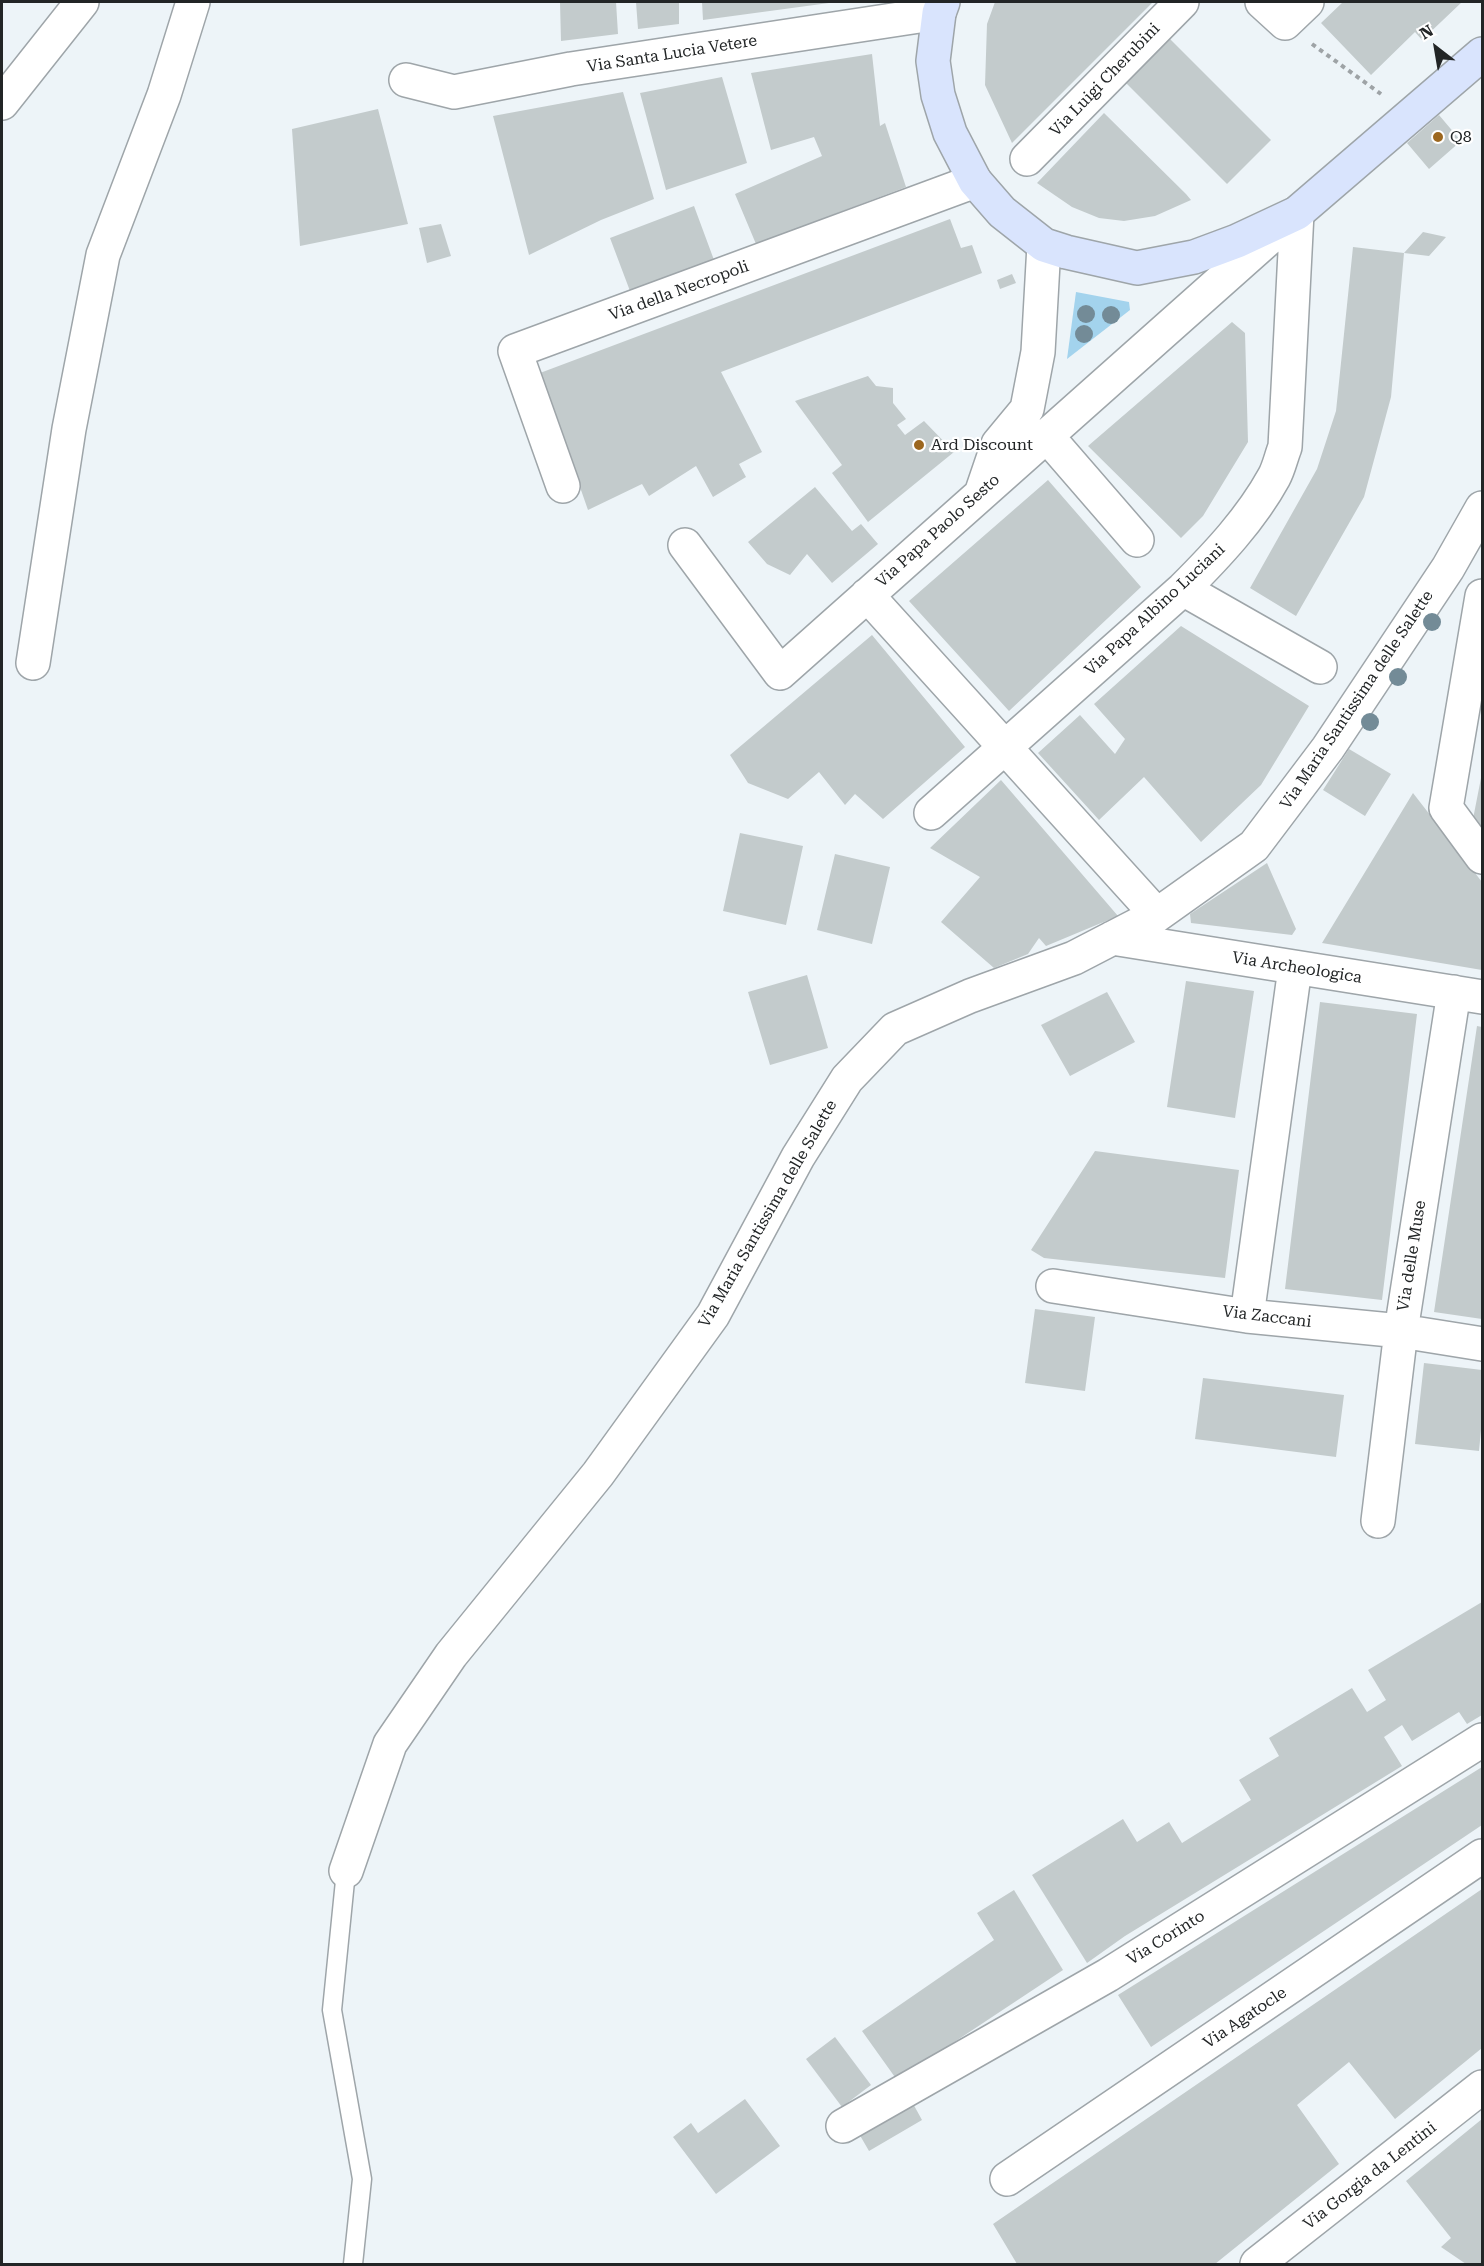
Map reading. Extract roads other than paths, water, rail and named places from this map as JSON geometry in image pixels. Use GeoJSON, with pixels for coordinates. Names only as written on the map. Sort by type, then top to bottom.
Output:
{"type":"FeatureCollection","features":[{"type":"Feature","properties":{"kind":"main road"},"geometry":{"type":"LineString","coordinates":[[941,7],[933,61],[938,95],[950,134],[975,181],[1002,212],[1044,245],[1137,268],[1194,257],[1237,241],[1297,213],[1482,54]]}},
{"type":"Feature","properties":{"kind":"street"},"geometry":{"type":"LineString","coordinates":[[2,103],[82,2]]}},
{"type":"Feature","properties":{"kind":"street"},"geometry":{"type":"LineString","coordinates":[[33,663],[69,429],[103,255],[164,95],[193,2]]}},
{"type":"Feature","properties":{"kind":"street","name":"Via Luigi Cherubini"},"geometry":{"type":"LineString","coordinates":[[1028,159],[1182,2]]}},
{"type":"Feature","properties":{"kind":"street","name":"Via Santa Lucia Vetere"},"geometry":{"type":"LineString","coordinates":[[406,80],[454,92],[571,69],[941,7]]}},
{"type":"Feature","properties":{"kind":"street","name":"Via della Necropoli"},"geometry":{"type":"LineString","coordinates":[[562,486],[515,351],[975,181]]}},
{"type":"Feature","properties":{"kind":"street","name":"Via Papa Paolo Sesto"},"geometry":{"type":"LineString","coordinates":[[685,545],[780,673],[1297,213]]}},
{"type":"Feature","properties":{"kind":"street","name":"Via Papa Albino Luciani"},"geometry":{"type":"LineString","coordinates":[[931,813],[1183,589],[1216,556],[1255,507],[1275,475],[1285,447],[1297,213]]}},
{"type":"Feature","properties":{"kind":"street"},"geometry":{"type":"LineString","coordinates":[[982,493],[999,444],[1027,409],[1038,352],[1044,245]]}},
{"type":"Feature","properties":{"kind":"street"},"geometry":{"type":"LineString","coordinates":[[1046,435],[1137,540]]}},
{"type":"Feature","properties":{"kind":"street","name":"Via Maria Santissima delle Salette"},"geometry":{"type":"LineString","coordinates":[[346,1871],[390,1744],[451,1655],[598,1473],[713,1315],[798,1157],[847,1079],[895,1029],[970,996],[1074,958],[1156,915],[1254,846],[1328,748],[1448,568],[1482,508]]}},
{"type":"Feature","properties":{"kind":"street"},"geometry":{"type":"LineString","coordinates":[[1183,589],[1320,667]]}},
{"type":"Feature","properties":{"kind":"street"},"geometry":{"type":"LineString","coordinates":[[867,595],[1156,915]]}},
{"type":"Feature","properties":{"kind":"street"},"geometry":{"type":"LineString","coordinates":[[1482,596],[1470,735],[1446,808],[1482,857]]}},
{"type":"Feature","properties":{"kind":"street","name":"Via Archeologica"},"geometry":{"type":"LineString","coordinates":[[1112,938],[1468,994]]}},
{"type":"Feature","properties":{"kind":"street"},"geometry":{"type":"LineString","coordinates":[[1247,1316],[1295,968]]}},
{"type":"Feature","properties":{"kind":"street","name":"Via delle Muse"},"geometry":{"type":"LineString","coordinates":[[1378,1521],[1401,1331],[1468,994]]}},
{"type":"Feature","properties":{"kind":"street","name":"Via Zaccani"},"geometry":{"type":"LineString","coordinates":[[1053,1286],[1247,1316],[1401,1331],[1482,1344]]}},
{"type":"Feature","properties":{"kind":"street","name":"Via Corinto"},"geometry":{"type":"LineString","coordinates":[[843,2126],[1108,1975],[1482,1740]]}},
{"type":"Feature","properties":{"kind":"street","name":"Via Agatocle"},"geometry":{"type":"LineString","coordinates":[[1007,2179],[1482,1856]]}},
{"type":"Feature","properties":{"kind":"street","name":"Via Gorgia da Lentini"},"geometry":{"type":"LineString","coordinates":[[1257,2265],[1482,2087]]}},
{"type":"Feature","properties":{"kind":"lane"},"geometry":{"type":"LineString","coordinates":[[346,1871],[332,2010],[362,2179],[353,2265]]}},
{"type":"Feature","properties":{"kind":"place","name":"Q8"},"geometry":{"type":"Point","coordinates":[1438,137]}},
{"type":"Feature","properties":{"kind":"place","name":"Ard Discount"},"geometry":{"type":"Point","coordinates":[919,445]}}]}
